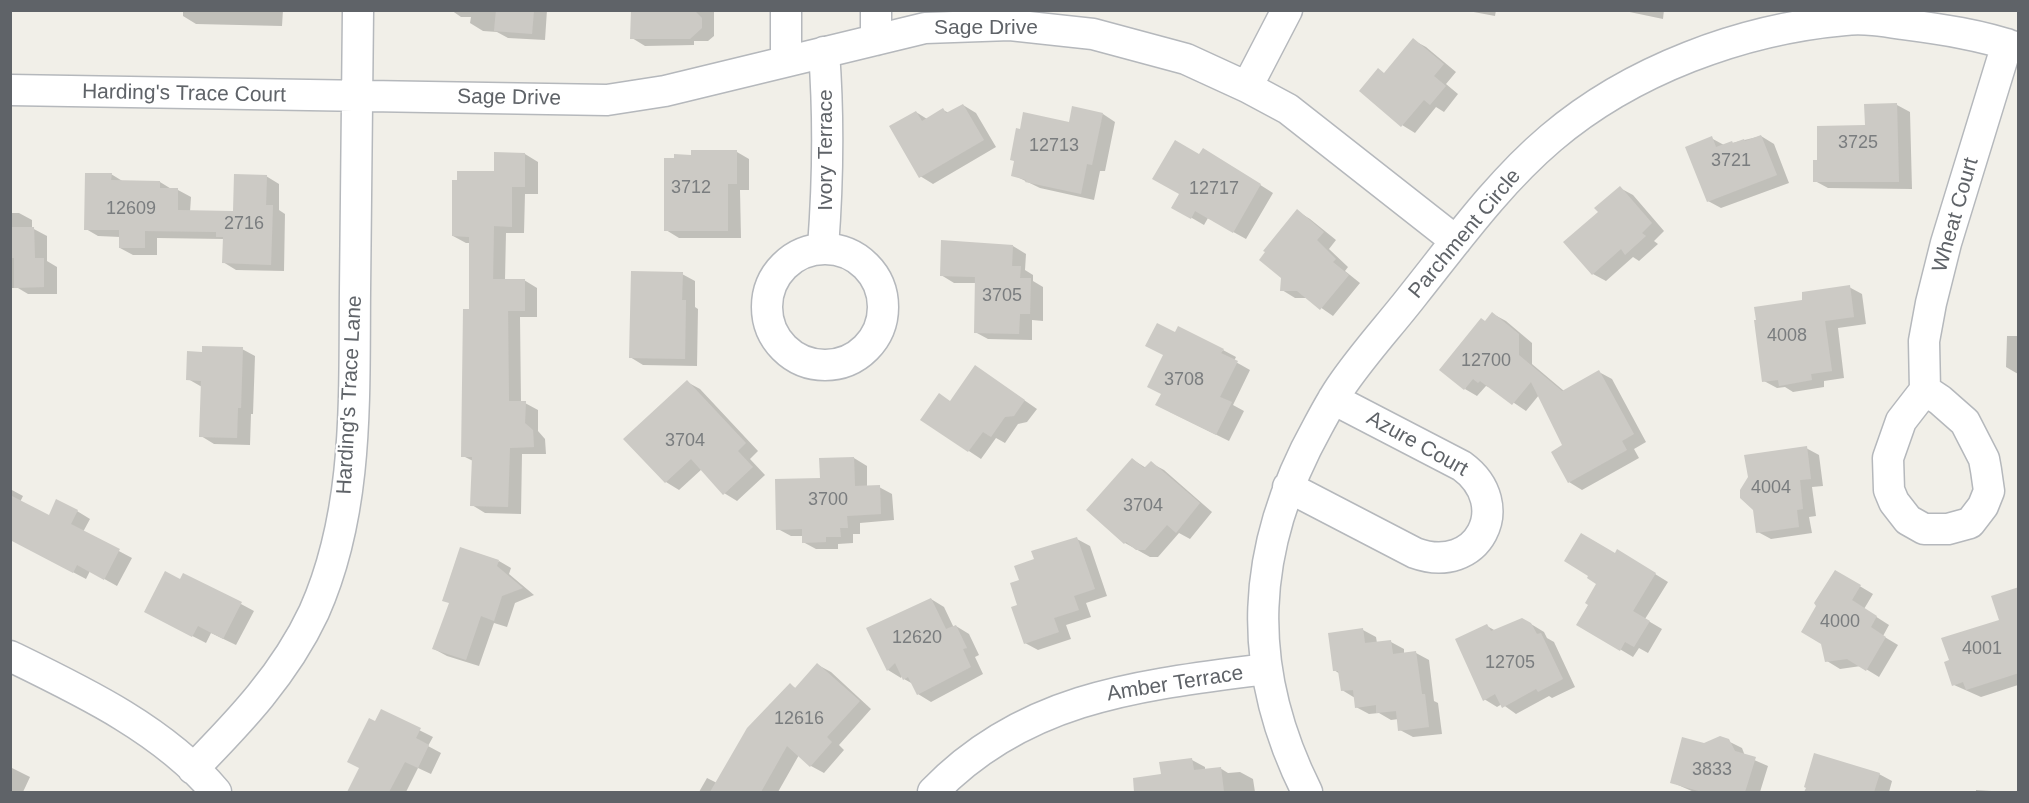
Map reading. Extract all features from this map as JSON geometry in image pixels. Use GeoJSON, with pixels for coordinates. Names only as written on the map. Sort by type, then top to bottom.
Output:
{"type":"FeatureCollection","features":[{"type":"Feature","properties":{"kind":"street","name":"Harding's Trace Lane"},"geometry":{"type":"LineString","coordinates":[[194,769],[244,717],[273,681],[296,646],[325,585],[337,547],[350,474],[354,405],[358,10]]}},
{"type":"Feature","properties":{"kind":"street"},"geometry":{"type":"LineString","coordinates":[[786,10],[786,61]]}},
{"type":"Feature","properties":{"kind":"street"},"geometry":{"type":"LineString","coordinates":[[876,10],[876,40]]}},
{"type":"Feature","properties":{"kind":"street"},"geometry":{"type":"LineString","coordinates":[[1247,87],[1287,10]]}},
{"type":"Feature","properties":{"kind":"street","name":"Parchment Circle"},"geometry":{"type":"LineString","coordinates":[[1307,792],[1284,741],[1274,709],[1263,642],[1265,578],[1270,546],[1288,487],[1306,447],[1340,388],[1507,180],[1550,138],[1616,93],[1654,72],[1761,22],[1845,15],[1936,28],[2013,46]]}},
{"type":"Feature","properties":{"kind":"street","name":"Sage Drive"},"geometry":{"type":"LineString","coordinates":[[357,95],[607,99],[664,91],[925,28],[1010,25],[1093,34],[1186,59],[1288,109],[1456,241]]}},
{"type":"Feature","properties":{"kind":"street","name":"Wheat Court"},"geometry":{"type":"LineString","coordinates":[[1925,390],[1924,341],[1946,243],[2013,46]]}},
{"type":"Feature","properties":{"kind":"street","name":"Ivory Terrace"},"geometry":{"type":"LineString","coordinates":[[823,248],[828,187],[828,113],[824,52]]}},
{"type":"Feature","properties":{"kind":"street","name":"Harding's Trace Court"},"geometry":{"type":"LineString","coordinates":[[10,90],[357,95]]}},
{"type":"Feature","properties":{"kind":"street","name":"Azure Court"},"geometry":{"type":"LineString","coordinates":[[1288,487],[1428,558],[1442,559],[1456,556],[1468,549],[1485,526],[1488,512],[1487,498],[1473,474],[1462,466],[1334,399]]}},
{"type":"Feature","properties":{"kind":"street"},"geometry":{"type":"LineString","coordinates":[[10,656],[104,704],[169,747],[216,792]]}},
{"type":"Feature","properties":{"kind":"street","name":"Amber Terrace"},"geometry":{"type":"LineString","coordinates":[[933,792],[982,752],[1011,732],[1061,708],[1110,693],[1158,683],[1266,669]]}},
{"type":"Feature","properties":{"kind":"building"},"geometry":{"type":"Polygon","coordinates":[[[496,10],[534,10],[532,34],[494,31],[496,10]]]}},
{"type":"Feature","properties":{"kind":"building"},"geometry":{"type":"Polygon","coordinates":[[[631,10],[694,10],[702,18],[702,28],[690,39],[630,39],[631,10]]]}},
{"type":"Feature","properties":{"kind":"building"},"geometry":{"type":"Polygon","coordinates":[[[1413,38],[1444,64],[1434,76],[1446,86],[1430,105],[1424,100],[1401,127],[1359,91],[1378,68],[1384,73],[1413,38]]]}},
{"type":"Feature","properties":{"kind":"building"},"geometry":{"type":"Polygon","coordinates":[[[1897,103],[1899,182],[1813,182],[1813,160],[1817,160],[1817,126],[1865,125],[1864,104],[1897,103]]]}},
{"type":"Feature","properties":{"kind":"building"},"geometry":{"type":"Polygon","coordinates":[[[963,104],[984,140],[919,178],[889,126],[916,111],[922,121],[943,108],[946,113],[963,104]]]}},
{"type":"Feature","properties":{"kind":"building"},"geometry":{"type":"Polygon","coordinates":[[[1072,106],[1103,113],[1092,165],[1087,164],[1081,194],[1025,182],[1026,180],[1011,176],[1014,161],[1010,160],[1016,128],[1020,129],[1023,112],[1069,122],[1072,106]]]}},
{"type":"Feature","properties":{"kind":"building"},"geometry":{"type":"Polygon","coordinates":[[[1761,135],[1777,175],[1707,202],[1685,147],[1712,136],[1716,147],[1761,135]]]}},
{"type":"Feature","properties":{"kind":"building"},"geometry":{"type":"Polygon","coordinates":[[[1175,140],[1199,154],[1203,148],[1261,184],[1233,233],[1195,211],[1191,219],[1171,208],[1179,194],[1152,179],[1175,140]]]}},
{"type":"Feature","properties":{"kind":"building"},"geometry":{"type":"Polygon","coordinates":[[[691,150],[737,150],[737,184],[728,184],[728,231],[664,231],[664,158],[674,158],[674,154],[691,155],[691,150]]]}},
{"type":"Feature","properties":{"kind":"building"},"geometry":{"type":"Polygon","coordinates":[[[494,152],[525,153],[525,187],[512,187],[512,227],[494,226],[493,279],[525,279],[525,311],[508,311],[509,401],[526,401],[525,423],[533,430],[534,447],[510,448],[508,507],[470,506],[472,457],[461,457],[463,309],[469,309],[469,237],[452,236],[452,180],[457,180],[457,171],[494,171],[494,152]]]}},
{"type":"Feature","properties":{"kind":"building"},"geometry":{"type":"Polygon","coordinates":[[[85,173],[112,173],[111,180],[160,181],[160,188],[178,188],[178,210],[233,211],[234,174],[267,175],[266,205],[273,205],[271,265],[222,263],[223,237],[216,237],[216,232],[145,231],[145,248],[119,248],[119,230],[84,230],[85,173]]]}},
{"type":"Feature","properties":{"kind":"building"},"geometry":{"type":"Polygon","coordinates":[[[1620,186],[1652,223],[1642,233],[1646,236],[1625,255],[1621,249],[1592,275],[1563,242],[1598,212],[1594,208],[1620,186]]]}},
{"type":"Feature","properties":{"kind":"building"},"geometry":{"type":"Polygon","coordinates":[[[1297,209],[1324,232],[1317,240],[1336,259],[1333,262],[1349,275],[1320,310],[1297,291],[1280,291],[1281,278],[1259,260],[1265,252],[1263,251],[1297,209]]]}},
{"type":"Feature","properties":{"kind":"building"},"geometry":{"type":"Polygon","coordinates":[[[10,227],[34,227],[35,258],[44,258],[44,287],[14,288],[14,258],[10,258],[10,227]]]}},
{"type":"Feature","properties":{"kind":"building"},"geometry":{"type":"Polygon","coordinates":[[[941,240],[1013,245],[1012,266],[1021,266],[1020,278],[1031,278],[1030,314],[1020,314],[1019,334],[974,333],[975,277],[940,276],[941,240]]]}},
{"type":"Feature","properties":{"kind":"building"},"geometry":{"type":"Polygon","coordinates":[[[631,271],[683,272],[682,300],[686,300],[685,359],[629,358],[631,271]]]}},
{"type":"Feature","properties":{"kind":"building"},"geometry":{"type":"Polygon","coordinates":[[[1850,285],[1854,317],[1825,321],[1832,371],[1811,374],[1812,380],[1779,386],[1778,380],[1762,382],[1754,307],[1802,300],[1802,292],[1850,285]]]}},
{"type":"Feature","properties":{"kind":"building"},"geometry":{"type":"Polygon","coordinates":[[[1492,312],[1519,334],[1519,355],[1562,391],[1599,370],[1634,434],[1622,441],[1627,450],[1568,483],[1551,452],[1562,445],[1531,382],[1512,405],[1480,381],[1478,383],[1473,379],[1464,390],[1439,370],[1481,318],[1485,321],[1492,312]]]}},
{"type":"Feature","properties":{"kind":"building"},"geometry":{"type":"Polygon","coordinates":[[[1157,323],[1175,332],[1178,326],[1224,349],[1221,353],[1238,361],[1220,397],[1232,402],[1216,435],[1155,405],[1161,394],[1147,387],[1163,355],[1145,346],[1157,323]]]}},
{"type":"Feature","properties":{"kind":"building"},"geometry":{"type":"Polygon","coordinates":[[[202,346],[243,347],[241,408],[238,408],[237,438],[199,437],[201,381],[186,380],[187,351],[202,352],[202,346]]]}},
{"type":"Feature","properties":{"kind":"building"},"geometry":{"type":"Polygon","coordinates":[[[975,365],[1025,400],[1014,416],[1005,417],[991,437],[983,432],[968,452],[920,420],[939,393],[950,401],[975,365]]]}},
{"type":"Feature","properties":{"kind":"building"},"geometry":{"type":"Polygon","coordinates":[[[687,380],[746,443],[738,451],[753,467],[723,495],[691,459],[665,483],[623,439],[687,380]]]}},
{"type":"Feature","properties":{"kind":"building"},"geometry":{"type":"Polygon","coordinates":[[[1807,446],[1811,479],[1800,480],[1803,509],[1797,510],[1799,527],[1756,533],[1753,510],[1740,498],[1740,490],[1748,477],[1744,455],[1807,446]]]}},
{"type":"Feature","properties":{"kind":"building"},"geometry":{"type":"Polygon","coordinates":[[[854,457],[855,486],[880,485],[881,514],[847,516],[848,528],[840,528],[841,537],[826,537],[826,542],[802,543],[802,529],[776,530],[775,479],[820,478],[819,458],[854,457]]]}},
{"type":"Feature","properties":{"kind":"building"},"geometry":{"type":"Polygon","coordinates":[[[1132,458],[1144,468],[1151,461],[1200,503],[1176,533],[1167,525],[1145,550],[1136,550],[1126,542],[1124,544],[1086,510],[1132,458]]]}},
{"type":"Feature","properties":{"kind":"building"},"geometry":{"type":"Polygon","coordinates":[[[10,495],[49,515],[56,499],[78,510],[71,524],[120,549],[104,580],[77,565],[73,573],[10,540],[10,495]]]}},
{"type":"Feature","properties":{"kind":"building"},"geometry":{"type":"Polygon","coordinates":[[[1581,533],[1615,553],[1617,549],[1656,573],[1633,611],[1650,621],[1634,647],[1625,642],[1620,651],[1576,625],[1588,605],[1585,603],[1596,584],[1587,578],[1588,576],[1564,561],[1581,533]]]}},
{"type":"Feature","properties":{"kind":"building"},"geometry":{"type":"Polygon","coordinates":[[[1077,537],[1095,589],[1074,596],[1079,610],[1054,618],[1059,632],[1024,644],[1011,607],[1017,605],[1010,583],[1019,580],[1014,566],[1034,559],[1031,551],[1077,537]]]}},
{"type":"Feature","properties":{"kind":"building"},"geometry":{"type":"Polygon","coordinates":[[[460,547],[499,560],[497,566],[523,588],[502,596],[494,621],[481,616],[466,660],[432,649],[449,603],[442,601],[460,547]]]}},
{"type":"Feature","properties":{"kind":"building"},"geometry":{"type":"Polygon","coordinates":[[[1835,570],[1861,585],[1852,600],[1877,616],[1871,627],[1886,637],[1866,671],[1847,659],[1825,662],[1821,644],[1801,632],[1816,606],[1814,603],[1835,570]]]}},
{"type":"Feature","properties":{"kind":"building"},"geometry":{"type":"Polygon","coordinates":[[[165,571],[180,579],[183,573],[242,602],[223,639],[198,626],[192,637],[144,612],[165,571]]]}},
{"type":"Feature","properties":{"kind":"building"},"geometry":{"type":"Polygon","coordinates":[[[2019,587],[2019,673],[1966,690],[1963,682],[1952,686],[1944,662],[1949,660],[1941,638],[1999,620],[1991,596],[2019,587]]]}},
{"type":"Feature","properties":{"kind":"building"},"geometry":{"type":"Polygon","coordinates":[[[931,598],[946,629],[956,625],[967,648],[963,649],[971,667],[917,695],[908,677],[903,680],[895,663],[887,671],[866,628],[931,598]]]}},
{"type":"Feature","properties":{"kind":"building"},"geometry":{"type":"Polygon","coordinates":[[[1522,618],[1531,623],[1537,634],[1541,633],[1563,679],[1538,692],[1536,689],[1502,708],[1495,694],[1483,701],[1455,639],[1487,624],[1491,631],[1522,618]]]}},
{"type":"Feature","properties":{"kind":"building"},"geometry":{"type":"Polygon","coordinates":[[[1363,628],[1365,643],[1391,640],[1393,654],[1416,651],[1429,727],[1398,731],[1396,711],[1376,713],[1376,705],[1355,708],[1353,690],[1341,691],[1338,671],[1333,671],[1328,633],[1363,628]]]}},
{"type":"Feature","properties":{"kind":"building"},"geometry":{"type":"Polygon","coordinates":[[[817,663],[860,701],[827,737],[832,742],[810,767],[787,746],[761,792],[710,792],[747,728],[790,683],[795,688],[817,663]]]}},
{"type":"Feature","properties":{"kind":"building"},"geometry":{"type":"Polygon","coordinates":[[[381,709],[421,728],[416,738],[429,745],[418,768],[405,762],[389,792],[347,792],[359,768],[347,762],[369,718],[375,721],[381,709]]]}},
{"type":"Feature","properties":{"kind":"building"},"geometry":{"type":"Polygon","coordinates":[[[1720,736],[1729,739],[1735,751],[1756,757],[1745,792],[1702,792],[1670,783],[1682,737],[1704,743],[1720,736]]]}},
{"type":"Feature","properties":{"kind":"building"},"geometry":{"type":"Polygon","coordinates":[[[1814,753],[1880,773],[1874,792],[1804,792],[1814,753]]]}},
{"type":"Feature","properties":{"kind":"building"},"geometry":{"type":"Polygon","coordinates":[[[1192,758],[1194,770],[1221,767],[1224,792],[1134,792],[1133,778],[1161,774],[1159,762],[1192,758]]]}}]}
